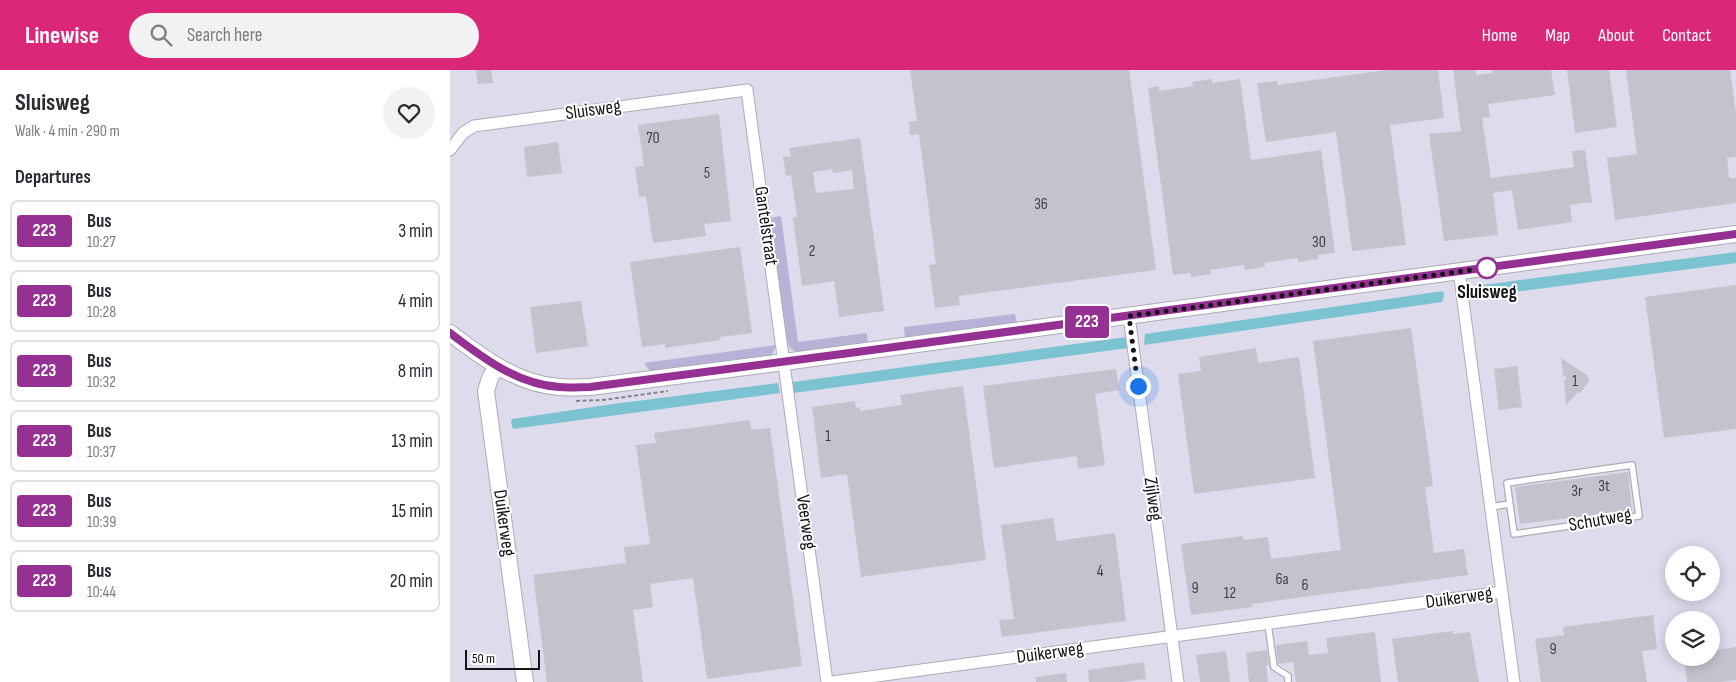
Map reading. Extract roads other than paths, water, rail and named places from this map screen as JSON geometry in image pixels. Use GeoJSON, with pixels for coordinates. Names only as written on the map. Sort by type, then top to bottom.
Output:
{"type":"FeatureCollection","features":[{"type":"Feature","properties":{"kind":"street","name":"Sluisweg"},"geometry":{"type":"LineString","coordinates":[[450,150],[463,134],[474,126],[747,90]]}},
{"type":"Feature","properties":{"kind":"street","name":"Gantelstraat"},"geometry":{"type":"LineString","coordinates":[[747,90],[784,362]]}},
{"type":"Feature","properties":{"kind":"street"},"geometry":{"type":"LineString","coordinates":[[450,333],[497,366],[525,379],[540,384],[560,387],[590,387],[1736,234]]}},
{"type":"Feature","properties":{"kind":"street"},"geometry":{"type":"LineString","coordinates":[[1458,271],[1514,682]]}},
{"type":"Feature","properties":{"kind":"street","name":"Zijlweg"},"geometry":{"type":"LineString","coordinates":[[1129,316],[1178,682]]}},
{"type":"Feature","properties":{"kind":"street","name":"Veerweg"},"geometry":{"type":"LineString","coordinates":[[784,362],[827,682]]}},
{"type":"Feature","properties":{"kind":"street","name":"Duikerweg"},"geometry":{"type":"LineString","coordinates":[[497,366],[490,378],[486,391],[525,682]]}},
{"type":"Feature","properties":{"kind":"street","name":"Duikerweg"},"geometry":{"type":"LineString","coordinates":[[832,682],[1502,592]]}},
{"type":"Feature","properties":{"kind":"lane","name":"Schutweg"},"geometry":{"type":"LineString","coordinates":[[1632,465],[1639,516],[1514,534],[1510,504],[1507,483],[1632,465]]}},
{"type":"Feature","properties":{"kind":"lane"},"geometry":{"type":"LineString","coordinates":[[1490,508],[1510,504]]}},
{"type":"Feature","properties":{"kind":"lane"},"geometry":{"type":"LineString","coordinates":[[1268,624],[1274,668],[1288,676],[1288,682]]}},
{"type":"Feature","properties":{"kind":"water"},"geometry":{"type":"Polygon","coordinates":[[[1736,252],[1736,263],[1506,293],[1478,296],[1475,294],[1475,286],[1736,252]]]}},
{"type":"Feature","properties":{"kind":"water"},"geometry":{"type":"Polygon","coordinates":[[[1443,291],[1442,302],[1144,345],[1145,334],[1443,291]]]}},
{"type":"Feature","properties":{"kind":"water"},"geometry":{"type":"Polygon","coordinates":[[[1127,337],[1128,348],[794,393],[793,382],[1127,337]]]}},
{"type":"Feature","properties":{"kind":"water"},"geometry":{"type":"Polygon","coordinates":[[[778,383],[780,393],[513,429],[511,422],[512,419],[613,404],[778,383]]]}},
{"type":"Feature","properties":{"kind":"place","name":"Sluisweg"},"geometry":{"type":"Point","coordinates":[1487,268]}}]}
